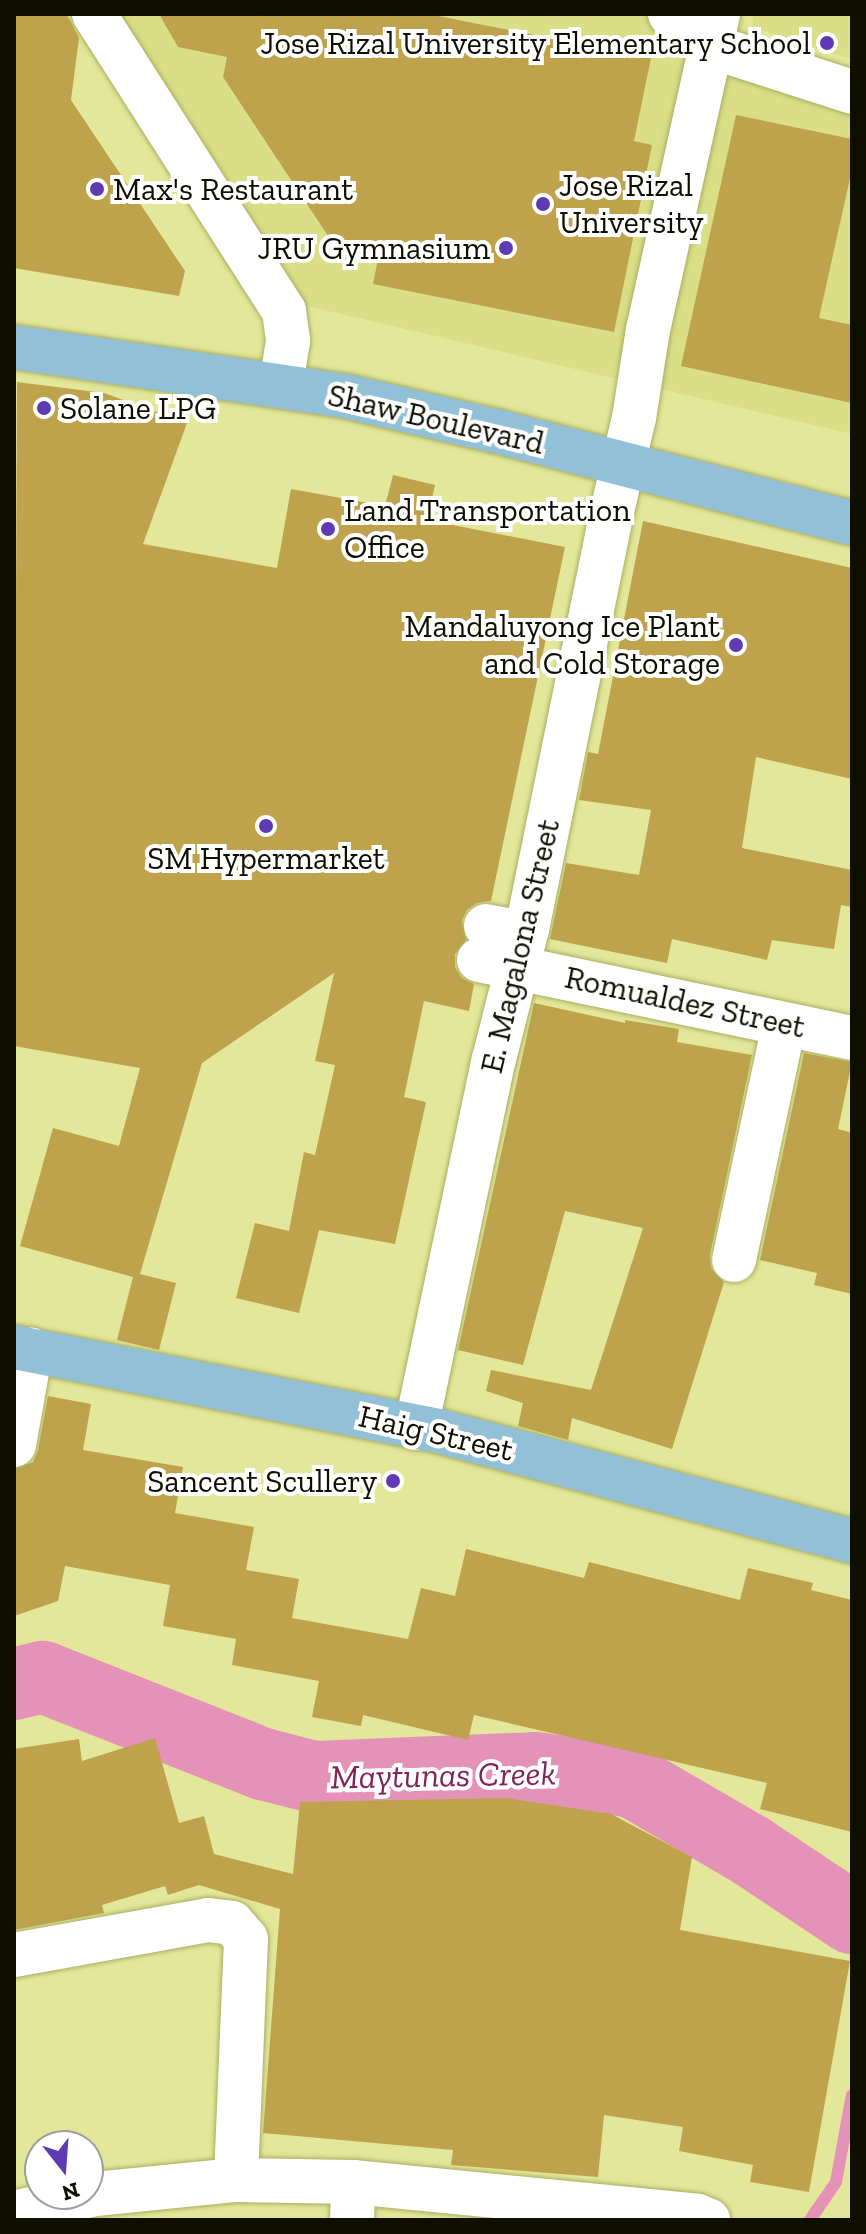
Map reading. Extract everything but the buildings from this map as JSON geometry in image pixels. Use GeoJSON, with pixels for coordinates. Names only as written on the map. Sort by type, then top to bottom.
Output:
{"type":"FeatureCollection","features":[{"type":"Feature","properties":{"kind":"main road","name":"Shaw Boulevard"},"geometry":{"type":"LineString","coordinates":[[14,347],[281,384],[496,431],[852,523]]}},
{"type":"Feature","properties":{"kind":"main road","name":"Haig Street"},"geometry":{"type":"LineString","coordinates":[[23,1349],[473,1439],[852,1541]]}},
{"type":"Feature","properties":{"kind":"street"},"geometry":{"type":"LineString","coordinates":[[94,14],[284,311],[288,341],[281,384]]}},
{"type":"Feature","properties":{"kind":"street"},"geometry":{"type":"LineString","coordinates":[[670,14],[852,92]]}},
{"type":"Feature","properties":{"kind":"street","name":"E. Magalona Street"},"geometry":{"type":"LineString","coordinates":[[416,1428],[494,1059],[502,946],[623,464],[648,330],[715,31]]}},
{"type":"Feature","properties":{"kind":"street","name":"Romualdez Street"},"geometry":{"type":"LineString","coordinates":[[502,946],[784,1025],[852,1038]]}},
{"type":"Feature","properties":{"kind":"street"},"geometry":{"type":"LineString","coordinates":[[734,1260],[784,1025]]}},
{"type":"Feature","properties":{"kind":"street"},"geometry":{"type":"LineString","coordinates":[[14,1445],[23,1349]]}},
{"type":"Feature","properties":{"kind":"street"},"geometry":{"type":"LineString","coordinates":[[14,1955],[208,1920],[232,1923],[246,1939],[236,2180]]}},
{"type":"Feature","properties":{"kind":"street"},"geometry":{"type":"LineString","coordinates":[[14,2213],[95,2194],[236,2180],[352,2201],[697,2216],[708,2220]]}},
{"type":"Feature","properties":{"kind":"shaded area","name":"Jose Rizal University"},"geometry":{"type":"Polygon","coordinates":[[[121,14],[645,14],[698,52],[852,105],[852,434],[299,304],[119,29],[121,14]]]}},
{"type":"Feature","properties":{"kind":"shaded area","name":"Jose Rizal University Elementary School"},"geometry":{"type":"Polygon","coordinates":[[[754,14],[852,14],[852,59],[752,27],[754,14]]]}},
{"type":"Feature","properties":{"kind":"waterway","name":"Maytunas Creek"},"geometry":{"type":"LineString","coordinates":[[14,1684],[43,1677],[263,1764],[314,1777],[535,1768],[633,1782],[750,1850],[852,1918]]}},
{"type":"Feature","properties":{"kind":"waterway"},"geometry":{"type":"LineString","coordinates":[[810,2220],[836,2182],[852,2095]]}},
{"type":"Feature","properties":{"kind":"place","name":"Jose Rizal University Elementary School"},"geometry":{"type":"Point","coordinates":[827,43]}},
{"type":"Feature","properties":{"kind":"place","name":"Max's Restaurant"},"geometry":{"type":"Point","coordinates":[97,189]}},
{"type":"Feature","properties":{"kind":"place","name":"Jose Rizal University"},"geometry":{"type":"Point","coordinates":[543,204]}},
{"type":"Feature","properties":{"kind":"place","name":"JRU Gymnasium"},"geometry":{"type":"Point","coordinates":[506,248]}},
{"type":"Feature","properties":{"kind":"place","name":"Solane LPG"},"geometry":{"type":"Point","coordinates":[44,408]}},
{"type":"Feature","properties":{"kind":"place","name":"Land Transportation Office"},"geometry":{"type":"Point","coordinates":[328,529]}},
{"type":"Feature","properties":{"kind":"place","name":"Mandaluyong Ice Plant and Cold Storage"},"geometry":{"type":"Point","coordinates":[736,645]}},
{"type":"Feature","properties":{"kind":"place","name":"SM Hypermarket"},"geometry":{"type":"Point","coordinates":[266,826]}},
{"type":"Feature","properties":{"kind":"place","name":"Sancent Scullery"},"geometry":{"type":"Point","coordinates":[393,1481]}}]}
